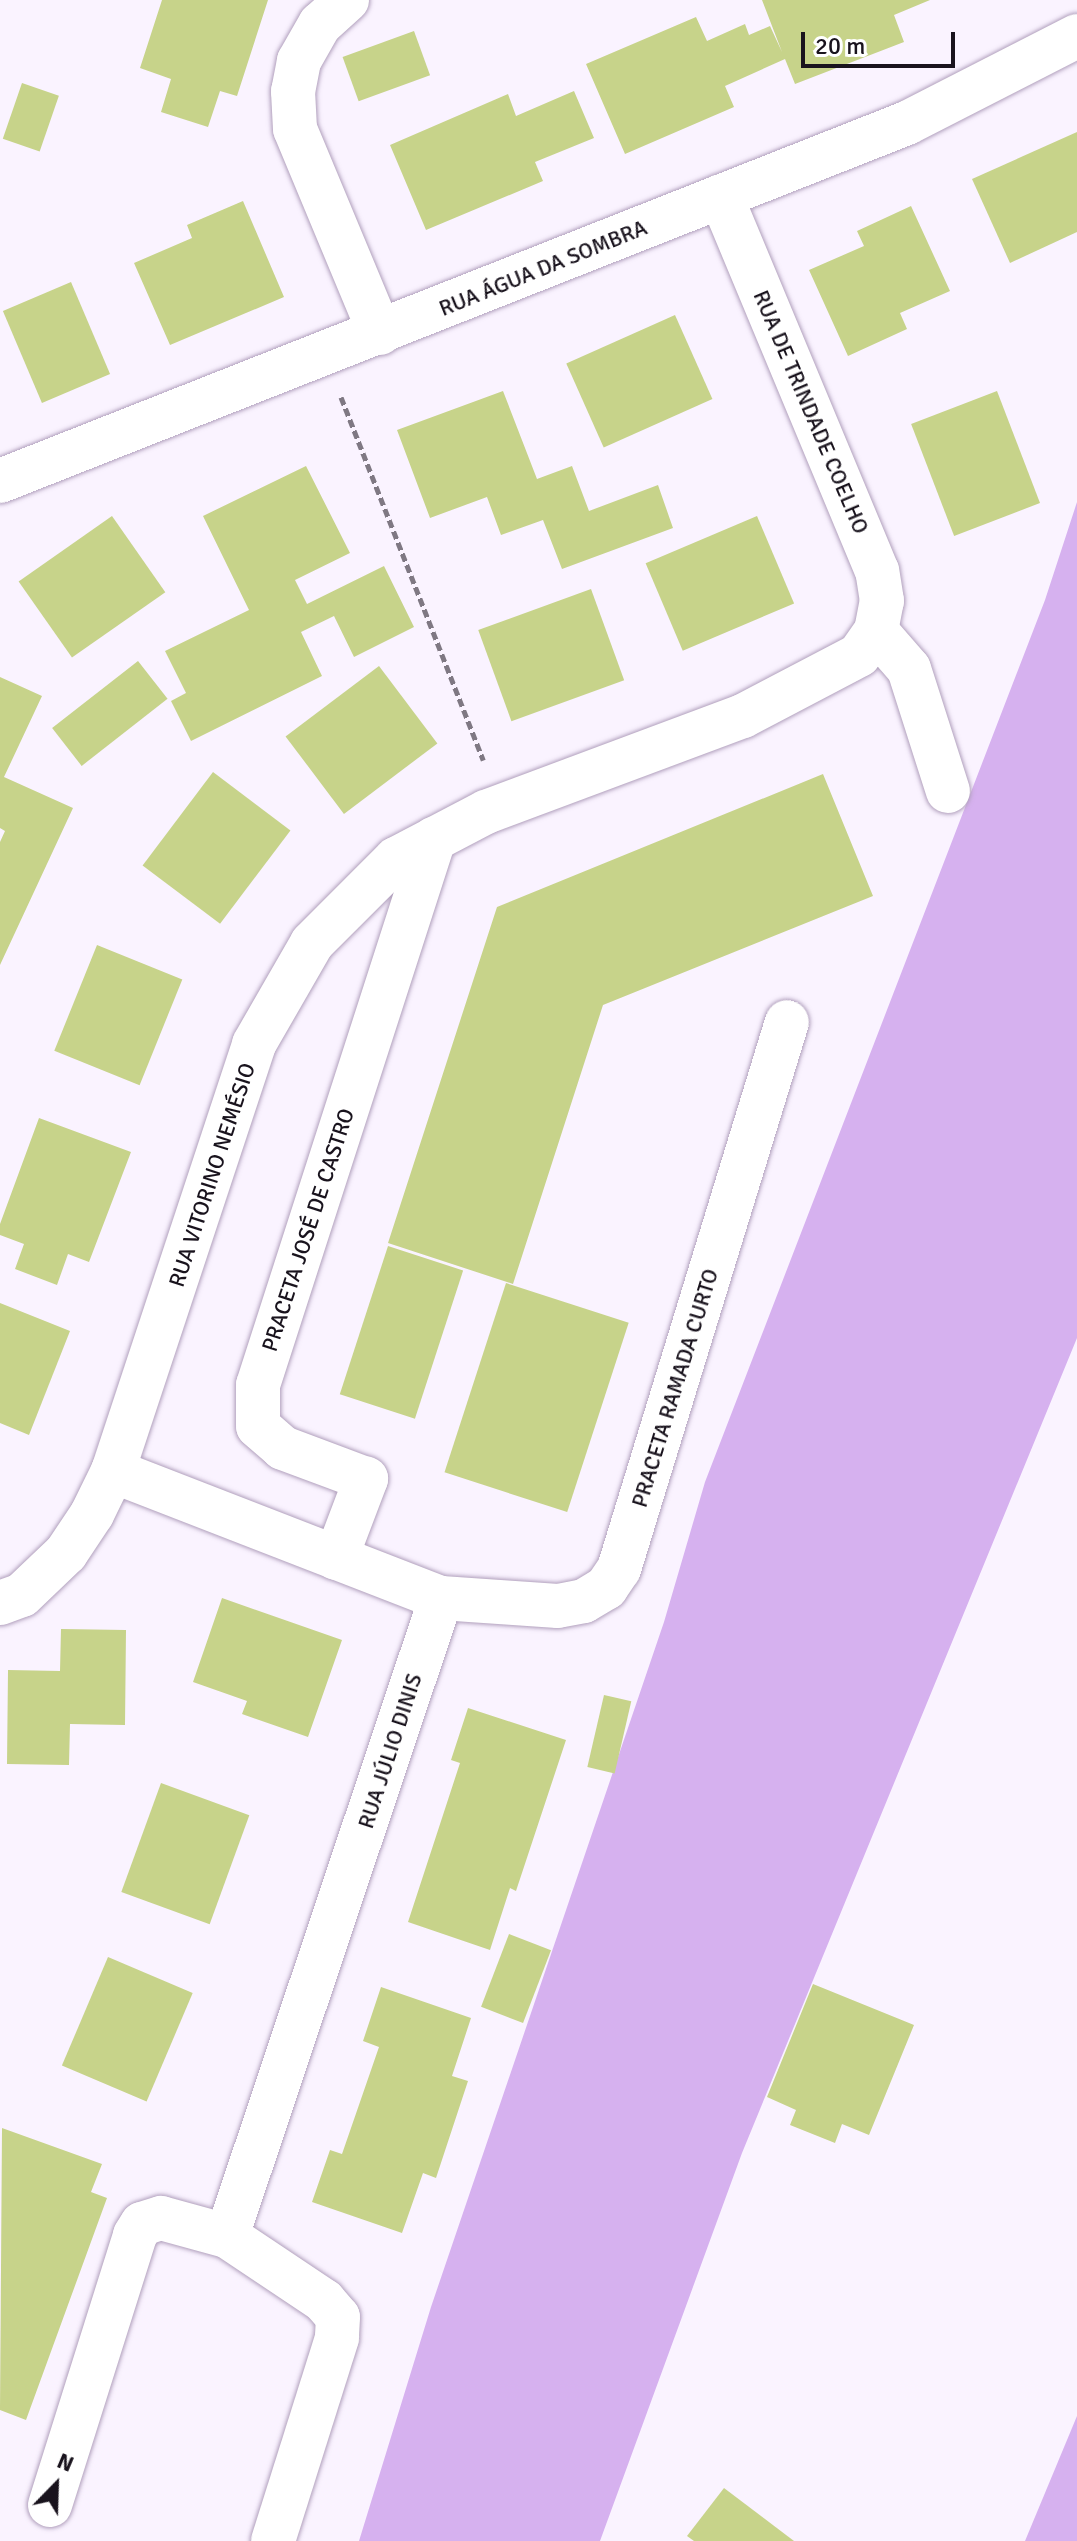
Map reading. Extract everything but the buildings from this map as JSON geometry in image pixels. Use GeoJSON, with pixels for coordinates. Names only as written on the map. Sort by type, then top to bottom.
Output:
{"type":"FeatureCollection","features":[{"type":"Feature","properties":{"kind":"street"},"geometry":{"type":"LineString","coordinates":[[347,0],[320,24],[299,61],[293,91],[295,129],[380,333]]}},
{"type":"Feature","properties":{"kind":"street","name":"RUA ÁGUA DA SOMBRA"},"geometry":{"type":"LineString","coordinates":[[0,481],[907,123],[1077,36]]}},
{"type":"Feature","properties":{"kind":"street","name":"RUA DE TRINDADE COELHO"},"geometry":{"type":"LineString","coordinates":[[721,196],[877,571],[882,601],[876,631]]}},
{"type":"Feature","properties":{"kind":"street"},"geometry":{"type":"LineString","coordinates":[[501,806],[743,716],[859,655],[876,631],[909,669],[948,791]]}},
{"type":"Feature","properties":{"kind":"street","name":"RUA VITORINO NEMÉSIO"},"geometry":{"type":"LineString","coordinates":[[0,1603],[22,1595],[66,1553],[92,1514],[113,1471],[254,1044],[312,943],[396,859],[501,806]]}},
{"type":"Feature","properties":{"kind":"street","name":"PRACETA JOSÉ DE CASTRO"},"geometry":{"type":"LineString","coordinates":[[336,1558],[366,1479],[283,1448],[258,1426],[258,1385],[434,839]]}},
{"type":"Feature","properties":{"kind":"street","name":"PRACETA RAMADA CURTO"},"geometry":{"type":"LineString","coordinates":[[441,1598],[558,1606],[584,1601],[606,1588],[619,1569],[787,1022]]}},
{"type":"Feature","properties":{"kind":"street"},"geometry":{"type":"LineString","coordinates":[[113,1471],[441,1598]]}},
{"type":"Feature","properties":{"kind":"street","name":"RUA JÚLIO DINIS"},"geometry":{"type":"LineString","coordinates":[[227,2236],[441,1598]]}},
{"type":"Feature","properties":{"kind":"street"},"geometry":{"type":"LineString","coordinates":[[50,2505],[135,2235],[150,2219],[161,2218],[227,2236],[324,2301],[338,2317],[337,2338],[273,2541]]}},
{"type":"Feature","properties":{"kind":"path"},"geometry":{"type":"LineString","coordinates":[[325,355],[501,806]]}},
{"type":"Feature","properties":{"kind":"shaded area"},"geometry":{"type":"Polygon","coordinates":[[[1077,502],[1077,1338],[742,2153],[600,2541],[359,2541],[431,2307],[664,1622],[705,1482],[1045,600],[1077,502]]]}},
{"type":"Feature","properties":{"kind":"shaded area"},"geometry":{"type":"Polygon","coordinates":[[[1077,2416],[1077,2541],[1025,2541],[1077,2416]]]}}]}
